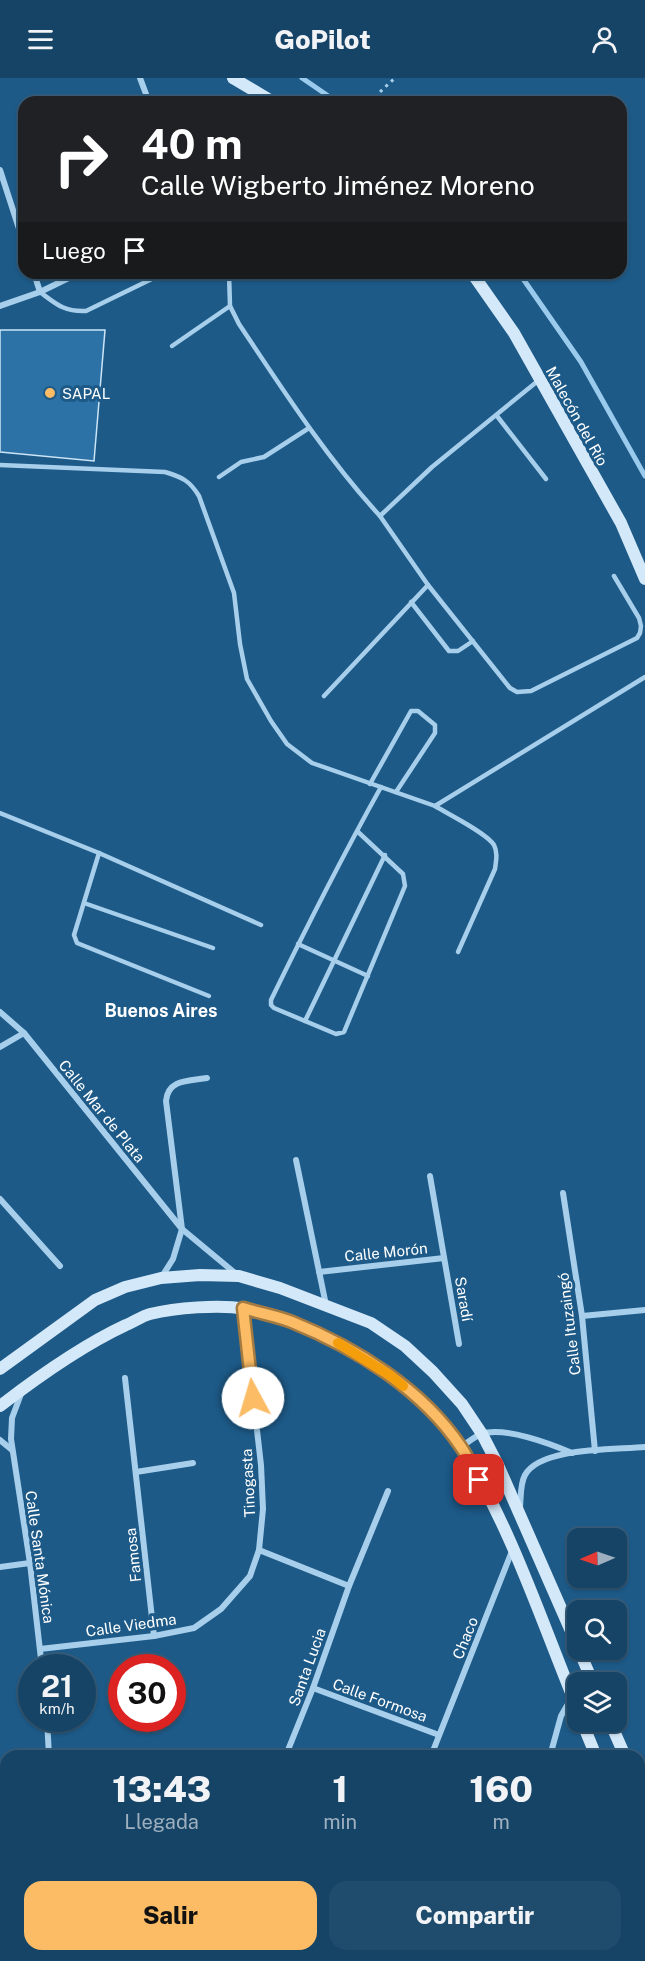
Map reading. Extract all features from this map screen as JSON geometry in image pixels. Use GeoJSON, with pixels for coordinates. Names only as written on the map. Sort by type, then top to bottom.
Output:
{"type":"FeatureCollection","features":[{"type":"Feature","properties":{"kind":"street"},"geometry":{"type":"LineString","coordinates":[[140,78],[147,96]]}},
{"type":"Feature","properties":{"kind":"street"},"geometry":{"type":"LineString","coordinates":[[233,78],[263,96]]}},
{"type":"Feature","properties":{"kind":"street"},"geometry":{"type":"LineString","coordinates":[[0,170],[18,226]]}},
{"type":"Feature","properties":{"kind":"street"},"geometry":{"type":"LineString","coordinates":[[36,279],[40,292]]}},
{"type":"Feature","properties":{"kind":"street"},"geometry":{"type":"LineString","coordinates":[[0,306],[40,292],[67,279]]}},
{"type":"Feature","properties":{"kind":"street","name":"Malecón del Río"},"geometry":{"type":"LineString","coordinates":[[476,279],[514,333],[621,523],[645,579]]}},
{"type":"Feature","properties":{"kind":"street","name":"Calle Mar de Plata"},"geometry":{"type":"LineString","coordinates":[[0,1011],[24,1033],[182,1229],[239,1276]]}},
{"type":"Feature","properties":{"kind":"street"},"geometry":{"type":"LineString","coordinates":[[0,1047],[24,1033]]}},
{"type":"Feature","properties":{"kind":"street"},"geometry":{"type":"LineString","coordinates":[[161,1278],[173,1259],[182,1229],[166,1101],[167,1093],[170,1086],[207,1078]]}},
{"type":"Feature","properties":{"kind":"street"},"geometry":{"type":"LineString","coordinates":[[296,1160],[326,1305]]}},
{"type":"Feature","properties":{"kind":"street","name":"Calle Morón"},"geometry":{"type":"LineString","coordinates":[[319,1272],[444,1258],[430,1176]]}},
{"type":"Feature","properties":{"kind":"street","name":"Calle Ituzaingó"},"geometry":{"type":"LineString","coordinates":[[563,1193],[582,1316],[595,1451]]}},
{"type":"Feature","properties":{"kind":"street"},"geometry":{"type":"LineString","coordinates":[[0,1198],[60,1266]]}},
{"type":"Feature","properties":{"kind":"street","name":"Saradí"},"geometry":{"type":"LineString","coordinates":[[444,1258],[459,1344]]}},
{"type":"Feature","properties":{"kind":"street"},"geometry":{"type":"LineString","coordinates":[[0,1370],[95,1300],[125,1287],[161,1278],[200,1275],[239,1276],[280,1288],[371,1323],[405,1346],[433,1372],[462,1404],[482,1434],[567,1623]]}},
{"type":"Feature","properties":{"kind":"street"},"geometry":{"type":"LineString","coordinates":[[0,1406],[100,1337],[149,1314],[197,1307],[243,1308],[290,1321],[341,1344],[381,1369],[431,1411],[461,1447],[488,1496],[513,1550],[567,1684]]}},
{"type":"Feature","properties":{"kind":"street","name":"Tinogasta"},"geometry":{"type":"LineString","coordinates":[[243,1308],[261,1465],[263,1509],[259,1550]]}},
{"type":"Feature","properties":{"kind":"street"},"geometry":{"type":"LineString","coordinates":[[582,1316],[645,1310]]}},
{"type":"Feature","properties":{"kind":"street","name":"Famosa"},"geometry":{"type":"LineString","coordinates":[[124,1378],[154,1636]]}},
{"type":"Feature","properties":{"kind":"street","name":"Calle Santa Mónica"},"geometry":{"type":"LineString","coordinates":[[24,1388],[12,1418],[11,1439],[30,1563],[41,1654]]}},
{"type":"Feature","properties":{"kind":"street"},"geometry":{"type":"LineString","coordinates":[[461,1447],[482,1434],[498,1432],[517,1435],[573,1453]]}},
{"type":"Feature","properties":{"kind":"street"},"geometry":{"type":"LineString","coordinates":[[0,1440],[13,1450]]}},
{"type":"Feature","properties":{"kind":"street"},"geometry":{"type":"LineString","coordinates":[[520,1514],[523,1478],[529,1468],[546,1458],[573,1453],[645,1447]]}},
{"type":"Feature","properties":{"kind":"street"},"geometry":{"type":"LineString","coordinates":[[136,1472],[193,1463]]}},
{"type":"Feature","properties":{"kind":"street","name":"Santa Lucia"},"geometry":{"type":"LineString","coordinates":[[288,1750],[313,1688],[349,1586],[388,1491]]}},
{"type":"Feature","properties":{"kind":"street"},"geometry":{"type":"LineString","coordinates":[[259,1550],[349,1586]]}},
{"type":"Feature","properties":{"kind":"street","name":"Calle Viedma"},"geometry":{"type":"LineString","coordinates":[[40,1649],[154,1636],[195,1628],[221,1610],[250,1576],[259,1550]]}},
{"type":"Feature","properties":{"kind":"street","name":"Chaco"},"geometry":{"type":"LineString","coordinates":[[433,1750],[513,1550]]}},
{"type":"Feature","properties":{"kind":"street"},"geometry":{"type":"LineString","coordinates":[[0,1567],[30,1563]]}},
{"type":"Feature","properties":{"kind":"street","name":"Calle Formosa"},"geometry":{"type":"LineString","coordinates":[[313,1688],[439,1735]]}},
{"type":"Feature","properties":{"kind":"street"},"geometry":{"type":"LineString","coordinates":[[552,1750],[561,1716],[567,1705]]}},
{"type":"Feature","properties":{"kind":"street"},"geometry":{"type":"LineString","coordinates":[[48,1732],[49,1750]]}},
{"type":"Feature","properties":{"kind":"street"},"geometry":{"type":"LineString","coordinates":[[586,1732],[594,1750]]}},
{"type":"Feature","properties":{"kind":"street"},"geometry":{"type":"LineString","coordinates":[[614,1732],[622,1750]]}},
{"type":"Feature","properties":{"kind":"lane"},"geometry":{"type":"LineString","coordinates":[[40,292],[60,307],[73,312],[86,311],[152,279]]}},
{"type":"Feature","properties":{"kind":"lane"},"geometry":{"type":"LineString","coordinates":[[229,279],[231,306],[239,324],[309,428],[380,516],[428,585],[510,688],[517,692],[531,691],[637,638],[641,626],[639,618],[614,576]]}},
{"type":"Feature","properties":{"kind":"lane"},"geometry":{"type":"LineString","coordinates":[[172,346],[231,306]]}},
{"type":"Feature","properties":{"kind":"lane"},"geometry":{"type":"LineString","coordinates":[[380,516],[432,467],[539,380]]}},
{"type":"Feature","properties":{"kind":"lane"},"geometry":{"type":"LineString","coordinates":[[497,416],[546,478]]}},
{"type":"Feature","properties":{"kind":"lane"},"geometry":{"type":"LineString","coordinates":[[219,477],[241,462],[264,458],[309,428]]}},
{"type":"Feature","properties":{"kind":"lane"},"geometry":{"type":"LineString","coordinates":[[0,465],[165,472],[182,477],[192,485],[199,496],[234,593],[247,679],[287,744],[312,763],[435,806],[487,837],[494,846],[497,855],[495,869],[458,952]]}},
{"type":"Feature","properties":{"kind":"lane"},"geometry":{"type":"LineString","coordinates":[[324,696],[428,585]]}},
{"type":"Feature","properties":{"kind":"lane"},"geometry":{"type":"LineString","coordinates":[[411,602],[449,651],[459,651],[473,641]]}},
{"type":"Feature","properties":{"kind":"lane"},"geometry":{"type":"LineString","coordinates":[[435,806],[645,677]]}},
{"type":"Feature","properties":{"kind":"lane"},"geometry":{"type":"LineString","coordinates":[[370,784],[411,711],[418,711],[435,724],[435,733],[396,792]]}},
{"type":"Feature","properties":{"kind":"lane"},"geometry":{"type":"LineString","coordinates":[[357,831],[403,874],[405,886],[344,1032],[336,1034],[271,1005],[298,944],[357,831],[381,787]]}},
{"type":"Feature","properties":{"kind":"lane"},"geometry":{"type":"LineString","coordinates":[[0,813],[99,853],[261,925]]}},
{"type":"Feature","properties":{"kind":"lane"},"geometry":{"type":"LineString","coordinates":[[99,853],[74,935],[77,943],[209,996]]}},
{"type":"Feature","properties":{"kind":"lane"},"geometry":{"type":"LineString","coordinates":[[305,1021],[385,855]]}},
{"type":"Feature","properties":{"kind":"lane"},"geometry":{"type":"LineString","coordinates":[[84,903],[213,948]]}},
{"type":"Feature","properties":{"kind":"lane"},"geometry":{"type":"LineString","coordinates":[[298,944],[368,976]]}},
{"type":"Feature","properties":{"kind":"path"},"geometry":{"type":"LineString","coordinates":[[376,96],[395,78]]}},
{"type":"Feature","properties":{"kind":"building","name":"SAPAL"},"geometry":{"type":"Polygon","coordinates":[[[0,330],[105,330],[94,461],[0,452],[0,330]]]}},
{"type":"Feature","properties":{"kind":"waterway"},"geometry":{"type":"LineString","coordinates":[[302,78],[328,96]]}},
{"type":"Feature","properties":{"kind":"waterway"},"geometry":{"type":"LineString","coordinates":[[523,279],[581,362],[645,476]]}},
{"type":"Feature","properties":{"kind":"slow traffic"},"geometry":{"type":"LineString","coordinates":[[338,1343],[403,1386]]}},
{"type":"Feature","properties":{"kind":"place","name":"SAPAL"},"geometry":{"type":"Point","coordinates":[50,393]}},
{"type":"Feature","properties":{"kind":"district","name":"Buenos Aires"},"geometry":{"type":"Point","coordinates":[161,1010]}},
{"type":"Feature","properties":{"kind":"route"},"geometry":{"type":"LineString","coordinates":[[253,1398],[243,1308],[290,1321],[341,1344],[391,1376],[431,1411],[461,1447],[479,1480]]}}]}
